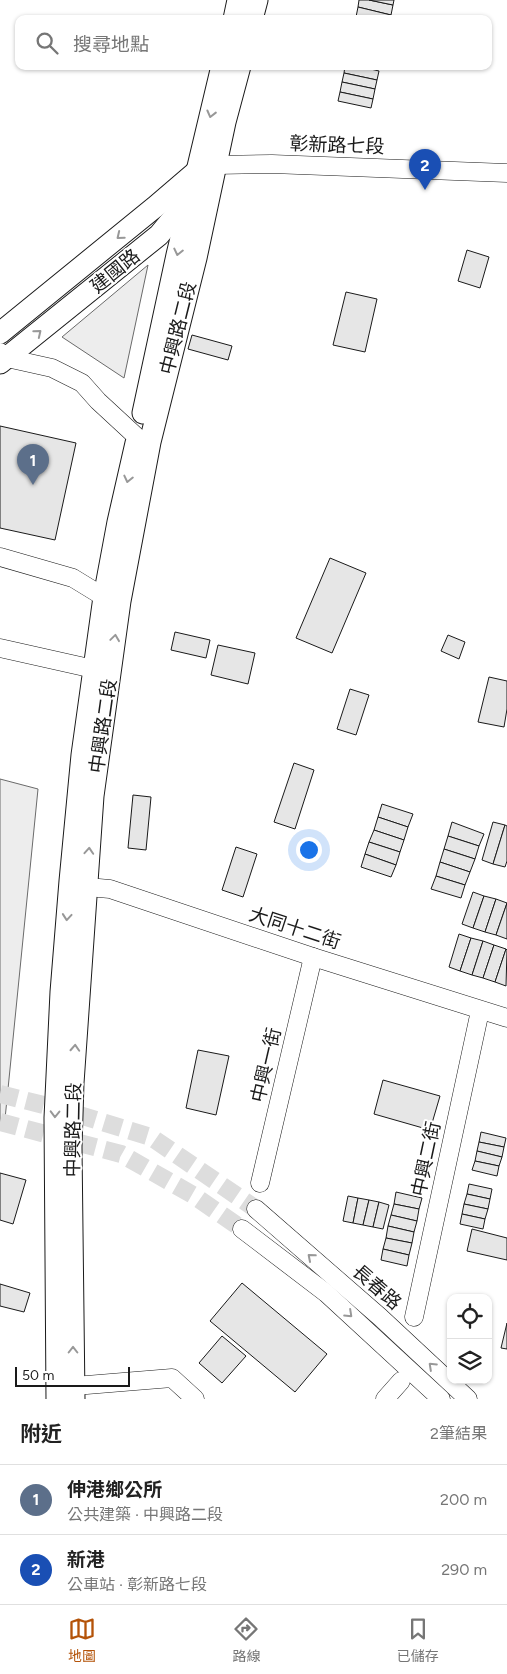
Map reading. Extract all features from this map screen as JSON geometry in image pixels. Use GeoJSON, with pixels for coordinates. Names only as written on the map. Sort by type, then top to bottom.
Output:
{"type":"FeatureCollection","features":[{"type":"Feature","properties":{"kind":"main road"},"geometry":{"type":"LineString","coordinates":[[235,15],[238,0]]}},
{"type":"Feature","properties":{"kind":"main road"},"geometry":{"type":"LineString","coordinates":[[253,15],[257,0]]}},
{"type":"Feature","properties":{"kind":"main road","name":"中興路二段"},"geometry":{"type":"LineString","coordinates":[[144,440],[196,258],[221,70]]}},
{"type":"Feature","properties":{"kind":"main road","name":"中興路二段"},"geometry":{"type":"LineString","coordinates":[[207,168],[239,70]]}},
{"type":"Feature","properties":{"kind":"main road","name":"建國路"},"geometry":{"type":"LineString","coordinates":[[2,357],[159,235],[192,194],[207,168]]}},
{"type":"Feature","properties":{"kind":"main road","name":"建國路"},"geometry":{"type":"LineString","coordinates":[[0,333],[207,168]]}},
{"type":"Feature","properties":{"kind":"main road","name":"中興路二段"},"geometry":{"type":"LineString","coordinates":[[65,1393],[71,1147],[78,1004],[78,884],[93,796],[102,671],[112,599],[192,194]]}},
{"type":"Feature","properties":{"kind":"street","name":"彰新路七段"},"geometry":{"type":"LineString","coordinates":[[207,168],[272,164],[507,173]]}},
{"type":"Feature","properties":{"kind":"street"},"geometry":{"type":"LineString","coordinates":[[2,357],[52,368],[82,383],[98,400],[144,440]]}},
{"type":"Feature","properties":{"kind":"street"},"geometry":{"type":"LineString","coordinates":[[0,557],[73,578],[112,599]]}},
{"type":"Feature","properties":{"kind":"street"},"geometry":{"type":"LineString","coordinates":[[0,648],[102,671]]}},
{"type":"Feature","properties":{"kind":"street","name":"大同十二街"},"geometry":{"type":"LineString","coordinates":[[78,884],[110,889],[313,957],[507,1018]]}},
{"type":"Feature","properties":{"kind":"street","name":"中興一街"},"geometry":{"type":"LineString","coordinates":[[260,1183],[313,957]]}},
{"type":"Feature","properties":{"kind":"street","name":"中興二街"},"geometry":{"type":"LineString","coordinates":[[414,1317],[480,1011]]}},
{"type":"Feature","properties":{"kind":"street","name":"長春路"},"geometry":{"type":"LineString","coordinates":[[256,1209],[380,1317],[468,1399]]}},
{"type":"Feature","properties":{"kind":"street","name":"長春路"},"geometry":{"type":"LineString","coordinates":[[242,1229],[326,1293],[441,1399]]}},
{"type":"Feature","properties":{"kind":"street"},"geometry":{"type":"LineString","coordinates":[[65,1393],[172,1378],[195,1399]]}},
{"type":"Feature","properties":{"kind":"street"},"geometry":{"type":"LineString","coordinates":[[385,1399],[400,1381]]}},
{"type":"Feature","properties":{"kind":"shaded area"},"geometry":{"type":"Polygon","coordinates":[[[148,265],[124,378],[62,337],[148,265]]]}},
{"type":"Feature","properties":{"kind":"shaded area"},"geometry":{"type":"Polygon","coordinates":[[[0,779],[38,789],[4,1129],[0,1128],[0,779]]]}},
{"type":"Feature","properties":{"kind":"building"},"geometry":{"type":"Polygon","coordinates":[[[359,0],[393,5],[391,15],[358,7],[359,0]]]}},
{"type":"Feature","properties":{"kind":"building"},"geometry":{"type":"Polygon","coordinates":[[[369,0],[394,0],[393,5],[369,0]]]}},
{"type":"Feature","properties":{"kind":"building"},"geometry":{"type":"Polygon","coordinates":[[[358,7],[391,15],[356,15],[358,7]]]}},
{"type":"Feature","properties":{"kind":"building"},"geometry":{"type":"Polygon","coordinates":[[[344,70],[379,71],[377,80],[344,73],[344,70]]]}},
{"type":"Feature","properties":{"kind":"building"},"geometry":{"type":"Polygon","coordinates":[[[344,73],[377,80],[375,89],[342,82],[344,73]]]}},
{"type":"Feature","properties":{"kind":"building"},"geometry":{"type":"Polygon","coordinates":[[[342,82],[375,89],[373,99],[340,92],[342,82]]]}},
{"type":"Feature","properties":{"kind":"building"},"geometry":{"type":"Polygon","coordinates":[[[340,92],[373,99],[371,108],[338,101],[340,92]]]}},
{"type":"Feature","properties":{"kind":"building"},"geometry":{"type":"Polygon","coordinates":[[[467,250],[489,257],[480,288],[458,281],[467,250]]]}},
{"type":"Feature","properties":{"kind":"building"},"geometry":{"type":"Polygon","coordinates":[[[346,292],[377,299],[365,352],[333,345],[346,292]]]}},
{"type":"Feature","properties":{"kind":"building"},"geometry":{"type":"Polygon","coordinates":[[[192,335],[232,346],[228,360],[188,349],[192,335]]]}},
{"type":"Feature","properties":{"kind":"building"},"geometry":{"type":"Polygon","coordinates":[[[0,426],[76,443],[55,540],[0,528],[0,426]]]}},
{"type":"Feature","properties":{"kind":"building"},"geometry":{"type":"Polygon","coordinates":[[[330,558],[366,573],[332,653],[296,638],[330,558]]]}},
{"type":"Feature","properties":{"kind":"building"},"geometry":{"type":"Polygon","coordinates":[[[175,632],[210,640],[206,658],[171,650],[175,632]]]}},
{"type":"Feature","properties":{"kind":"building"},"geometry":{"type":"Polygon","coordinates":[[[448,635],[465,642],[459,659],[441,651],[448,635]]]}},
{"type":"Feature","properties":{"kind":"building"},"geometry":{"type":"Polygon","coordinates":[[[218,645],[255,653],[248,684],[211,675],[218,645]]]}},
{"type":"Feature","properties":{"kind":"building"},"geometry":{"type":"Polygon","coordinates":[[[489,677],[507,681],[507,709],[504,727],[478,722],[489,677]]]}},
{"type":"Feature","properties":{"kind":"building"},"geometry":{"type":"Polygon","coordinates":[[[350,689],[369,695],[356,735],[337,729],[350,689]]]}},
{"type":"Feature","properties":{"kind":"building"},"geometry":{"type":"Polygon","coordinates":[[[294,763],[314,770],[295,829],[274,822],[294,763]]]}},
{"type":"Feature","properties":{"kind":"building"},"geometry":{"type":"Polygon","coordinates":[[[133,795],[151,797],[146,850],[128,848],[133,795]]]}},
{"type":"Feature","properties":{"kind":"building"},"geometry":{"type":"Polygon","coordinates":[[[382,804],[413,814],[408,827],[378,817],[382,804]]]}},
{"type":"Feature","properties":{"kind":"building"},"geometry":{"type":"Polygon","coordinates":[[[378,817],[408,827],[404,840],[374,830],[378,817]]]}},
{"type":"Feature","properties":{"kind":"building"},"geometry":{"type":"Polygon","coordinates":[[[452,822],[484,834],[479,846],[448,836],[452,822]]]}},
{"type":"Feature","properties":{"kind":"building"},"geometry":{"type":"Polygon","coordinates":[[[493,822],[505,825],[493,864],[482,860],[493,822]]]}},
{"type":"Feature","properties":{"kind":"building"},"geometry":{"type":"Polygon","coordinates":[[[505,825],[507,826],[507,861],[505,867],[493,864],[505,825]]]}},
{"type":"Feature","properties":{"kind":"building"},"geometry":{"type":"Polygon","coordinates":[[[374,830],[404,840],[400,852],[369,842],[374,830]]]}},
{"type":"Feature","properties":{"kind":"building"},"geometry":{"type":"Polygon","coordinates":[[[448,836],[479,846],[475,859],[444,849],[448,836]]]}},
{"type":"Feature","properties":{"kind":"building"},"geometry":{"type":"Polygon","coordinates":[[[369,842],[400,852],[396,865],[365,854],[369,842]]]}},
{"type":"Feature","properties":{"kind":"building"},"geometry":{"type":"Polygon","coordinates":[[[236,847],[257,854],[243,897],[222,890],[236,847]]]}},
{"type":"Feature","properties":{"kind":"building"},"geometry":{"type":"Polygon","coordinates":[[[444,849],[475,859],[470,872],[440,862],[444,849]]]}},
{"type":"Feature","properties":{"kind":"building"},"geometry":{"type":"Polygon","coordinates":[[[365,854],[396,865],[391,877],[361,867],[365,854]]]}},
{"type":"Feature","properties":{"kind":"building"},"geometry":{"type":"Polygon","coordinates":[[[440,862],[470,872],[465,885],[436,876],[440,862]]]}},
{"type":"Feature","properties":{"kind":"building"},"geometry":{"type":"Polygon","coordinates":[[[436,876],[465,885],[461,898],[431,889],[436,876]]]}},
{"type":"Feature","properties":{"kind":"building"},"geometry":{"type":"Polygon","coordinates":[[[473,892],[484,896],[473,928],[462,924],[473,892]]]}},
{"type":"Feature","properties":{"kind":"building"},"geometry":{"type":"Polygon","coordinates":[[[484,896],[496,899],[485,932],[473,928],[484,896]]]}},
{"type":"Feature","properties":{"kind":"building"},"geometry":{"type":"Polygon","coordinates":[[[496,899],[507,903],[496,935],[485,932],[496,899]]]}},
{"type":"Feature","properties":{"kind":"building"},"geometry":{"type":"Polygon","coordinates":[[[507,903],[507,939],[496,935],[507,903]]]}},
{"type":"Feature","properties":{"kind":"building"},"geometry":{"type":"Polygon","coordinates":[[[459,934],[471,938],[460,971],[449,967],[459,934]]]}},
{"type":"Feature","properties":{"kind":"building"},"geometry":{"type":"Polygon","coordinates":[[[471,938],[483,941],[472,975],[460,971],[471,938]]]}},
{"type":"Feature","properties":{"kind":"building"},"geometry":{"type":"Polygon","coordinates":[[[483,941],[494,945],[483,978],[472,975],[483,941]]]}},
{"type":"Feature","properties":{"kind":"building"},"geometry":{"type":"Polygon","coordinates":[[[494,945],[506,949],[495,982],[483,978],[494,945]]]}},
{"type":"Feature","properties":{"kind":"building"},"geometry":{"type":"Polygon","coordinates":[[[507,950],[506,986],[495,982],[507,950]]]}},
{"type":"Feature","properties":{"kind":"building"},"geometry":{"type":"Polygon","coordinates":[[[198,1050],[229,1056],[216,1115],[186,1108],[198,1050]]]}},
{"type":"Feature","properties":{"kind":"building"},"geometry":{"type":"Polygon","coordinates":[[[383,1080],[440,1096],[430,1130],[374,1114],[383,1080]]]}},
{"type":"Feature","properties":{"kind":"building"},"geometry":{"type":"Polygon","coordinates":[[[481,1132],[506,1138],[504,1147],[479,1142],[481,1132]]]}},
{"type":"Feature","properties":{"kind":"building"},"geometry":{"type":"Polygon","coordinates":[[[479,1142],[504,1147],[502,1157],[477,1151],[479,1142]]]}},
{"type":"Feature","properties":{"kind":"building"},"geometry":{"type":"Polygon","coordinates":[[[477,1151],[502,1157],[499,1166],[475,1161],[477,1151]]]}},
{"type":"Feature","properties":{"kind":"building"},"geometry":{"type":"Polygon","coordinates":[[[475,1161],[499,1166],[497,1176],[472,1170],[475,1161]]]}},
{"type":"Feature","properties":{"kind":"building"},"geometry":{"type":"Polygon","coordinates":[[[0,1173],[26,1180],[13,1224],[0,1220],[0,1173]]]}},
{"type":"Feature","properties":{"kind":"building"},"geometry":{"type":"Polygon","coordinates":[[[469,1184],[492,1189],[490,1199],[467,1194],[469,1184]]]}},
{"type":"Feature","properties":{"kind":"building"},"geometry":{"type":"Polygon","coordinates":[[[396,1192],[422,1198],[419,1209],[394,1204],[396,1192]]]}},
{"type":"Feature","properties":{"kind":"building"},"geometry":{"type":"Polygon","coordinates":[[[467,1194],[490,1199],[488,1209],[464,1204],[467,1194]]]}},
{"type":"Feature","properties":{"kind":"building"},"geometry":{"type":"Polygon","coordinates":[[[348,1196],[358,1198],[353,1223],[343,1221],[348,1196]]]}},
{"type":"Feature","properties":{"kind":"building"},"geometry":{"type":"Polygon","coordinates":[[[358,1198],[369,1200],[363,1225],[353,1223],[358,1198]]]}},
{"type":"Feature","properties":{"kind":"building"},"geometry":{"type":"Polygon","coordinates":[[[369,1200],[379,1202],[373,1227],[363,1225],[369,1200]]]}},
{"type":"Feature","properties":{"kind":"building"},"geometry":{"type":"Polygon","coordinates":[[[379,1202],[389,1205],[383,1229],[373,1227],[379,1202]]]}},
{"type":"Feature","properties":{"kind":"building"},"geometry":{"type":"Polygon","coordinates":[[[394,1204],[419,1209],[417,1221],[391,1215],[394,1204]]]}},
{"type":"Feature","properties":{"kind":"building"},"geometry":{"type":"Polygon","coordinates":[[[464,1204],[488,1209],[485,1219],[462,1214],[464,1204]]]}},
{"type":"Feature","properties":{"kind":"building"},"geometry":{"type":"Polygon","coordinates":[[[462,1214],[485,1219],[483,1229],[460,1224],[462,1214]]]}},
{"type":"Feature","properties":{"kind":"building"},"geometry":{"type":"Polygon","coordinates":[[[391,1215],[417,1221],[414,1232],[388,1226],[391,1215]]]}},
{"type":"Feature","properties":{"kind":"building"},"geometry":{"type":"Polygon","coordinates":[[[388,1226],[414,1232],[412,1243],[386,1238],[388,1226]]]}},
{"type":"Feature","properties":{"kind":"building"},"geometry":{"type":"Polygon","coordinates":[[[472,1229],[507,1238],[507,1260],[467,1251],[472,1229]]]}},
{"type":"Feature","properties":{"kind":"building"},"geometry":{"type":"Polygon","coordinates":[[[386,1238],[412,1243],[409,1255],[383,1249],[386,1238]]]}},
{"type":"Feature","properties":{"kind":"building"},"geometry":{"type":"Polygon","coordinates":[[[383,1249],[409,1255],[407,1266],[381,1260],[383,1249]]]}},
{"type":"Feature","properties":{"kind":"building"},"geometry":{"type":"Polygon","coordinates":[[[242,1283],[327,1354],[295,1392],[210,1321],[242,1283]]]}},
{"type":"Feature","properties":{"kind":"building"},"geometry":{"type":"Polygon","coordinates":[[[0,1284],[30,1293],[24,1312],[0,1306],[0,1284]]]}},
{"type":"Feature","properties":{"kind":"building"},"geometry":{"type":"Polygon","coordinates":[[[507,1323],[507,1349],[501,1348],[507,1323]]]}},
{"type":"Feature","properties":{"kind":"building"},"geometry":{"type":"Polygon","coordinates":[[[222,1336],[246,1356],[222,1383],[199,1363],[222,1336]]]}},
{"type":"Feature","properties":{"kind":"tunnel"},"geometry":{"type":"LineString","coordinates":[[0,1094],[63,1110],[151,1137],[256,1209]]}},
{"type":"Feature","properties":{"kind":"tunnel"},"geometry":{"type":"LineString","coordinates":[[0,1122],[121,1154],[193,1195],[242,1229]]}},
{"type":"Feature","properties":{"kind":"place","name":"新港"},"geometry":{"type":"Point","coordinates":[425,190]}},
{"type":"Feature","properties":{"kind":"place","name":"伸港鄉公所"},"geometry":{"type":"Point","coordinates":[33,485]}}]}
